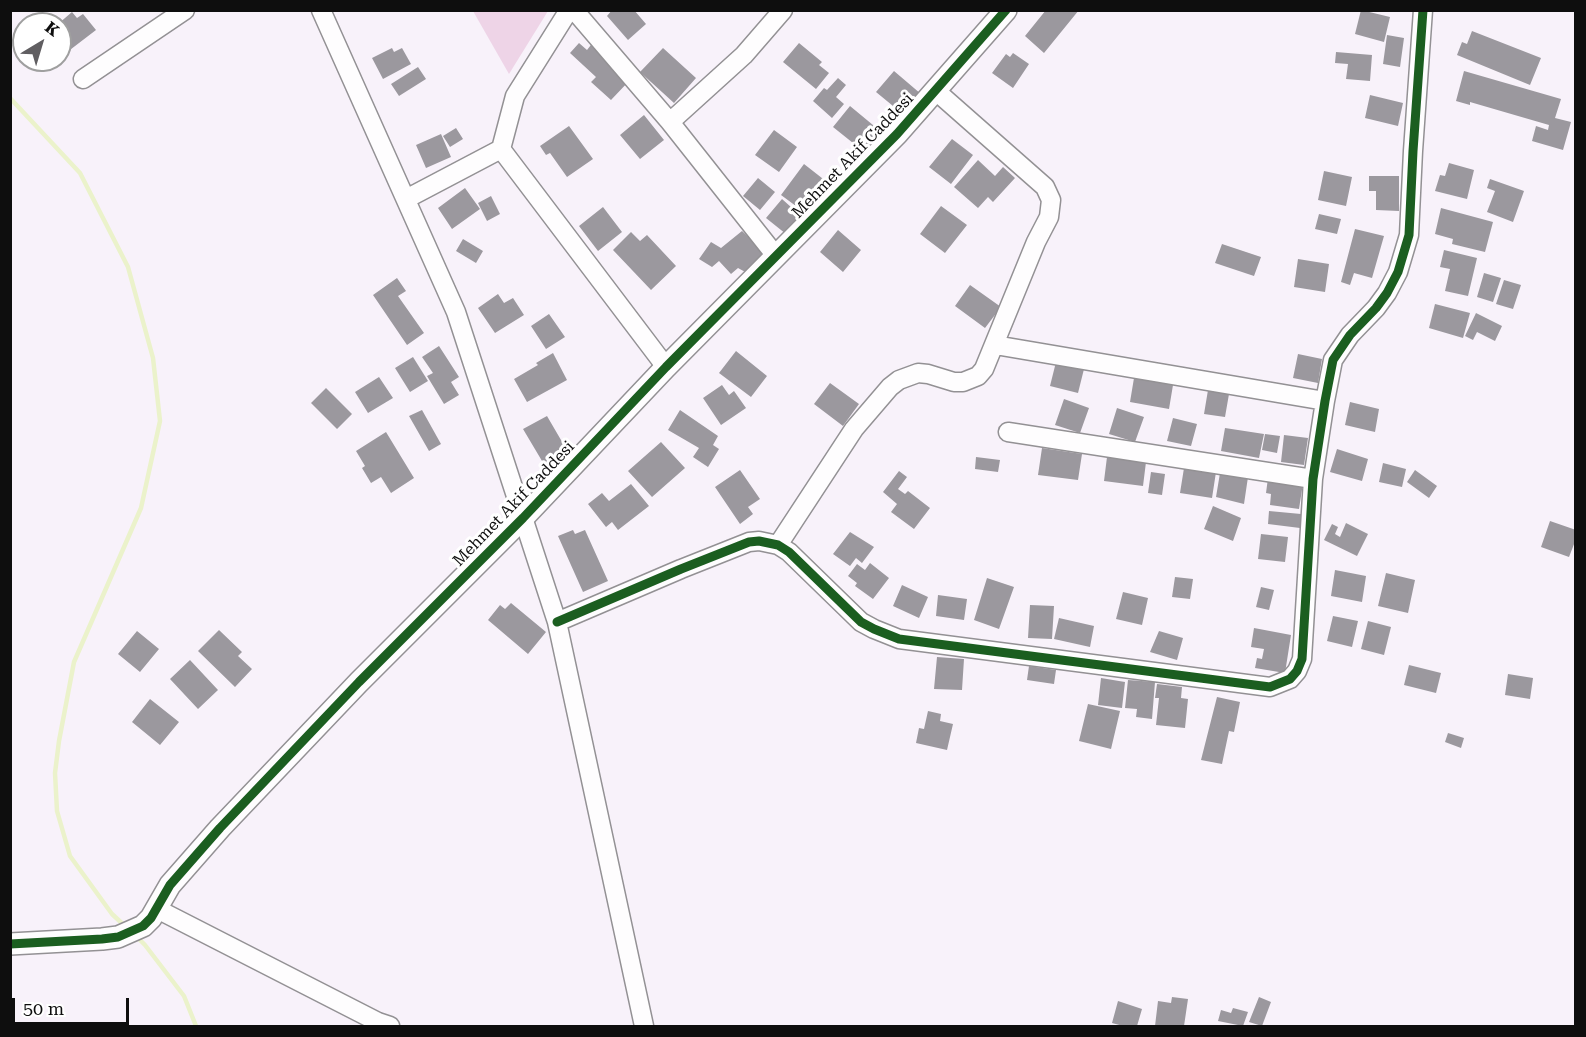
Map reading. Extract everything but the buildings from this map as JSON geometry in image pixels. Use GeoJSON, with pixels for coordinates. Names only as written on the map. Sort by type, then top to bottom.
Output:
{"type":"FeatureCollection","features":[{"type":"Feature","properties":{"kind":"street"},"geometry":{"type":"LineString","coordinates":[[83,79],[185,10]]}},
{"type":"Feature","properties":{"kind":"street"},"geometry":{"type":"LineString","coordinates":[[321,10],[456,312],[557,622],[644,1026]]}},
{"type":"Feature","properties":{"kind":"street"},"geometry":{"type":"LineString","coordinates":[[406,200],[501,149],[515,96],[569,10]]}},
{"type":"Feature","properties":{"kind":"street"},"geometry":{"type":"LineString","coordinates":[[574,10],[670,122],[776,256]]}},
{"type":"Feature","properties":{"kind":"street"},"geometry":{"type":"LineString","coordinates":[[670,122],[744,55],[783,10]]}},
{"type":"Feature","properties":{"kind":"street","name":"Mehmet Akif Caddesi"},"geometry":{"type":"LineString","coordinates":[[10,944],[102,939],[134,930],[157,909],[170,885],[220,828],[360,682],[523,518],[666,367],[897,134],[1006,10]]}},
{"type":"Feature","properties":{"kind":"street"},"geometry":{"type":"LineString","coordinates":[[557,622],[749,542],[768,542],[789,552],[861,622],[899,639],[1270,687],[1290,679],[1302,659],[1313,479],[1324,401],[1333,360],[1350,336],[1387,293],[1398,272],[1409,235],[1423,10]]}},
{"type":"Feature","properties":{"kind":"street"},"geometry":{"type":"LineString","coordinates":[[778,545],[854,429],[890,387],[899,380],[918,373],[954,382],[971,380],[984,369],[1036,242],[1049,217],[1051,200],[1045,186],[936,91]]}},
{"type":"Feature","properties":{"kind":"street"},"geometry":{"type":"LineString","coordinates":[[501,149],[666,367]]}},
{"type":"Feature","properties":{"kind":"street"},"geometry":{"type":"LineString","coordinates":[[995,345],[1324,401]]}},
{"type":"Feature","properties":{"kind":"street"},"geometry":{"type":"LineString","coordinates":[[1008,432],[1313,479]]}},
{"type":"Feature","properties":{"kind":"street"},"geometry":{"type":"LineString","coordinates":[[157,909],[378,1022],[390,1026]]}},
{"type":"Feature","properties":{"kind":"shaded area"},"geometry":{"type":"Polygon","coordinates":[[[473,11],[548,11],[509,74],[473,11]]]}},
{"type":"Feature","properties":{"kind":"waterway"},"geometry":{"type":"LineString","coordinates":[[10,98],[80,173],[128,267],[153,358],[160,421],[141,508],[74,662],[55,773],[57,811],[70,856],[112,914],[127,928]]}},
{"type":"Feature","properties":{"kind":"waterway"},"geometry":{"type":"LineString","coordinates":[[135,935],[184,996],[196,1026]]}},
{"type":"Feature","properties":{"kind":"cycle path"},"geometry":{"type":"LineString","coordinates":[[10,944],[118,937],[143,926],[151,918],[170,885],[220,828],[359,682],[523,518],[666,367],[897,134],[1006,10]]}},
{"type":"Feature","properties":{"kind":"cycle path"},"geometry":{"type":"LineString","coordinates":[[557,622],[681,569],[749,542],[759,541],[778,545],[789,552],[861,622],[899,639],[1270,687],[1290,679],[1297,671],[1302,659],[1313,479],[1333,360],[1350,335],[1387,293],[1398,272],[1409,235],[1423,10]]}}]}
